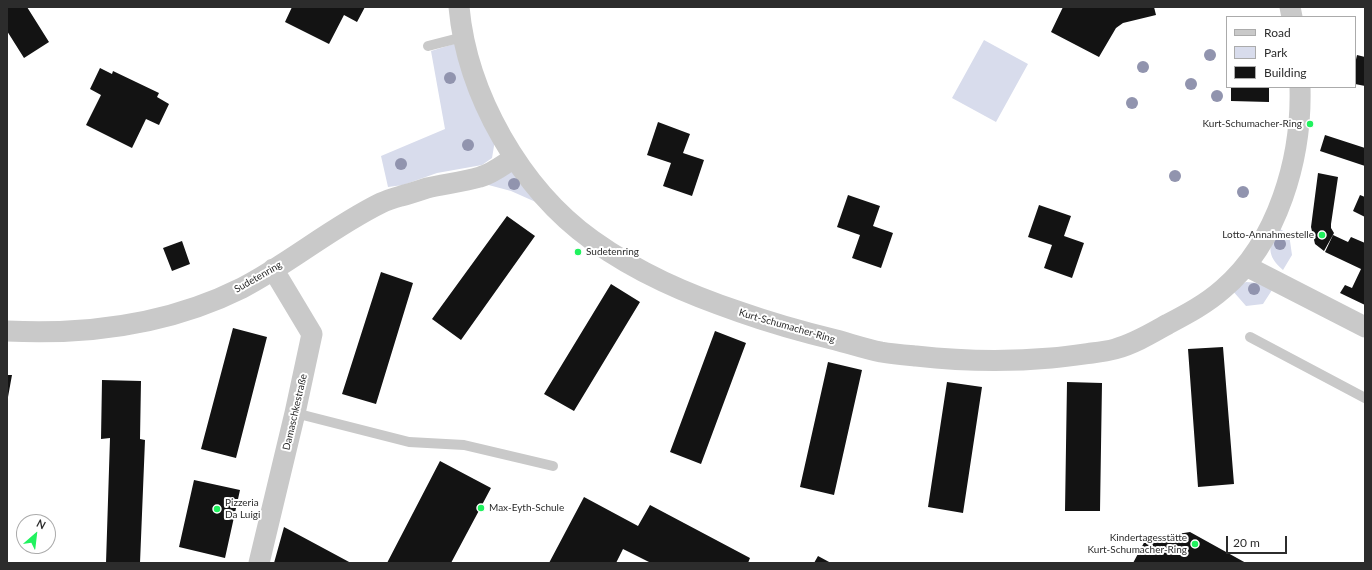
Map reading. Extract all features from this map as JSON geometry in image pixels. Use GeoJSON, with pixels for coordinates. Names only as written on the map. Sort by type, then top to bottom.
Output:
{"type":"FeatureCollection","features":[{"type":"Feature","properties":{"kind":"street","name":"Kurt-Schumacher-Ring"},"geometry":{"type":"LineString","coordinates":[[459,7],[463,37],[473,72],[503,141],[528,177],[555,207],[592,240],[642,272],[693,296],[766,321],[882,352],[938,359],[989,361],[1031,360],[1064,357],[1115,349],[1156,331],[1208,301],[1225,288],[1246,266],[1273,221],[1288,184],[1300,108],[1300,88]]}},
{"type":"Feature","properties":{"kind":"street","name":"Sudetenring"},"geometry":{"type":"LineString","coordinates":[[7,331],[68,332],[148,321],[181,312],[213,301],[242,287],[382,202],[427,188],[480,177],[493,172],[514,158]]}},
{"type":"Feature","properties":{"kind":"street"},"geometry":{"type":"LineString","coordinates":[[1246,266],[1365,327]]}},
{"type":"Feature","properties":{"kind":"street","name":"Damaschkestraße"},"geometry":{"type":"LineString","coordinates":[[259,563],[296,413],[312,334],[273,269]]}},
{"type":"Feature","properties":{"kind":"lane"},"geometry":{"type":"LineString","coordinates":[[428,46],[463,37]]}},
{"type":"Feature","properties":{"kind":"lane"},"geometry":{"type":"LineString","coordinates":[[1250,337],[1365,398]]}},
{"type":"Feature","properties":{"kind":"lane"},"geometry":{"type":"LineString","coordinates":[[296,413],[409,442],[464,446],[553,466]]}},
{"type":"Feature","properties":{"kind":"green space"},"geometry":{"type":"Polygon","coordinates":[[[984,40],[1028,64],[996,122],[952,98],[984,40]]]}},
{"type":"Feature","properties":{"kind":"green space"},"geometry":{"type":"Polygon","coordinates":[[[457,43],[495,140],[492,158],[482,165],[437,173],[403,185],[388,187],[381,156],[445,129],[431,51],[457,43]]]}},
{"type":"Feature","properties":{"kind":"green space"},"geometry":{"type":"Polygon","coordinates":[[[513,170],[547,207],[511,191],[481,183],[513,170]]]}},
{"type":"Feature","properties":{"kind":"green space"},"geometry":{"type":"Polygon","coordinates":[[[1276,227],[1289,234],[1292,255],[1283,270],[1274,260],[1270,250],[1276,227]]]}},
{"type":"Feature","properties":{"kind":"green space"},"geometry":{"type":"Polygon","coordinates":[[[1246,282],[1259,283],[1272,290],[1263,304],[1246,306],[1232,290],[1246,282]]]}},
{"type":"Feature","properties":{"kind":"building"},"geometry":{"type":"Polygon","coordinates":[[[7,7],[27,7],[49,42],[24,58],[7,31],[7,7]]]}},
{"type":"Feature","properties":{"kind":"building"},"geometry":{"type":"Polygon","coordinates":[[[292,7],[365,7],[357,22],[344,15],[329,44],[285,22],[292,7]]]}},
{"type":"Feature","properties":{"kind":"building"},"geometry":{"type":"Polygon","coordinates":[[[1063,7],[1154,7],[1156,15],[1123,23],[1116,28],[1099,57],[1051,32],[1063,7]]]}},
{"type":"Feature","properties":{"kind":"building"},"geometry":{"type":"Polygon","coordinates":[[[1357,55],[1365,57],[1365,86],[1356,84],[1357,55]]]}},
{"type":"Feature","properties":{"kind":"building"},"geometry":{"type":"Polygon","coordinates":[[[100,68],[112,74],[113,71],[159,93],[157,97],[169,104],[159,125],[146,119],[132,148],[86,125],[101,95],[90,89],[100,68]]]}},
{"type":"Feature","properties":{"kind":"building"},"geometry":{"type":"Polygon","coordinates":[[[1231,88],[1269,88],[1269,102],[1231,101],[1231,88]]]}},
{"type":"Feature","properties":{"kind":"building"},"geometry":{"type":"Polygon","coordinates":[[[658,122],[690,134],[683,153],[704,160],[692,196],[663,186],[671,163],[647,155],[658,122]]]}},
{"type":"Feature","properties":{"kind":"building"},"geometry":{"type":"Polygon","coordinates":[[[1325,135],[1365,148],[1365,166],[1320,151],[1325,135]]]}},
{"type":"Feature","properties":{"kind":"building"},"geometry":{"type":"Polygon","coordinates":[[[1318,173],[1338,177],[1331,224],[1331,228],[1334,233],[1324,251],[1315,244],[1311,227],[1318,173]]]}},
{"type":"Feature","properties":{"kind":"building"},"geometry":{"type":"Polygon","coordinates":[[[848,195],[880,206],[873,226],[893,233],[881,268],[852,258],[860,235],[837,227],[848,195]]]}},
{"type":"Feature","properties":{"kind":"building"},"geometry":{"type":"Polygon","coordinates":[[[1360,195],[1365,197],[1365,217],[1353,211],[1360,195]]]}},
{"type":"Feature","properties":{"kind":"building"},"geometry":{"type":"Polygon","coordinates":[[[1039,205],[1071,216],[1064,236],[1084,243],[1072,278],[1044,268],[1052,245],[1028,237],[1039,205]]]}},
{"type":"Feature","properties":{"kind":"building"},"geometry":{"type":"Polygon","coordinates":[[[507,216],[535,236],[461,340],[432,319],[507,216]]]}},
{"type":"Feature","properties":{"kind":"building"},"geometry":{"type":"Polygon","coordinates":[[[1333,235],[1348,242],[1351,237],[1365,243],[1365,305],[1340,293],[1345,285],[1352,288],[1361,269],[1325,252],[1333,235]]]}},
{"type":"Feature","properties":{"kind":"building"},"geometry":{"type":"Polygon","coordinates":[[[182,241],[190,264],[172,271],[163,248],[182,241]]]}},
{"type":"Feature","properties":{"kind":"building"},"geometry":{"type":"Polygon","coordinates":[[[381,272],[413,283],[376,404],[342,394],[381,272]]]}},
{"type":"Feature","properties":{"kind":"building"},"geometry":{"type":"Polygon","coordinates":[[[611,284],[640,302],[574,411],[544,394],[611,284]]]}},
{"type":"Feature","properties":{"kind":"building"},"geometry":{"type":"Polygon","coordinates":[[[233,328],[267,337],[236,458],[201,449],[233,328]]]}},
{"type":"Feature","properties":{"kind":"building"},"geometry":{"type":"Polygon","coordinates":[[[715,331],[746,343],[701,464],[670,452],[715,331]]]}},
{"type":"Feature","properties":{"kind":"building"},"geometry":{"type":"Polygon","coordinates":[[[1223,347],[1234,484],[1198,487],[1188,349],[1223,347]]]}},
{"type":"Feature","properties":{"kind":"building"},"geometry":{"type":"Polygon","coordinates":[[[828,362],[862,370],[834,495],[800,487],[828,362]]]}},
{"type":"Feature","properties":{"kind":"building"},"geometry":{"type":"Polygon","coordinates":[[[7,375],[12,375],[8,397],[7,397],[7,375]]]}},
{"type":"Feature","properties":{"kind":"building"},"geometry":{"type":"Polygon","coordinates":[[[102,380],[141,381],[140,439],[145,440],[140,563],[106,563],[110,438],[101,439],[102,380]]]}},
{"type":"Feature","properties":{"kind":"building"},"geometry":{"type":"Polygon","coordinates":[[[947,382],[982,387],[963,513],[928,507],[947,382]]]}},
{"type":"Feature","properties":{"kind":"building"},"geometry":{"type":"Polygon","coordinates":[[[1067,382],[1102,383],[1100,511],[1065,511],[1067,382]]]}},
{"type":"Feature","properties":{"kind":"building"},"geometry":{"type":"Polygon","coordinates":[[[440,461],[491,488],[451,563],[387,563],[440,461]]]}},
{"type":"Feature","properties":{"kind":"building"},"geometry":{"type":"Polygon","coordinates":[[[194,480],[240,490],[225,558],[179,547],[194,480]]]}},
{"type":"Feature","properties":{"kind":"building"},"geometry":{"type":"Polygon","coordinates":[[[584,497],[638,526],[650,505],[750,558],[748,563],[651,563],[623,549],[616,563],[549,563],[584,497]]]}},
{"type":"Feature","properties":{"kind":"building"},"geometry":{"type":"Polygon","coordinates":[[[284,527],[351,563],[274,563],[284,527]]]}},
{"type":"Feature","properties":{"kind":"building"},"geometry":{"type":"Polygon","coordinates":[[[1190,532],[1246,563],[1133,563],[1146,539],[1190,532]]]}},
{"type":"Feature","properties":{"kind":"building"},"geometry":{"type":"Polygon","coordinates":[[[818,556],[831,563],[814,563],[818,556]]]}},
{"type":"Feature","properties":{"kind":"place","name":"Kurt-Schumacher-Ring"},"geometry":{"type":"Point","coordinates":[1310,124]}},
{"type":"Feature","properties":{"kind":"place","name":"Lotto-Annahmestelle"},"geometry":{"type":"Point","coordinates":[1322,235]}},
{"type":"Feature","properties":{"kind":"place","name":"Sudetenring"},"geometry":{"type":"Point","coordinates":[578,252]}},
{"type":"Feature","properties":{"kind":"place","name":"Max-Eyth-Schule"},"geometry":{"type":"Point","coordinates":[481,508]}},
{"type":"Feature","properties":{"kind":"place","name":"Pizzeria Da Luigi"},"geometry":{"type":"Point","coordinates":[217,509]}},
{"type":"Feature","properties":{"kind":"place","name":"Kindertagesstätte Kurt-Schumacher-Ring"},"geometry":{"type":"Point","coordinates":[1195,544]}}]}
